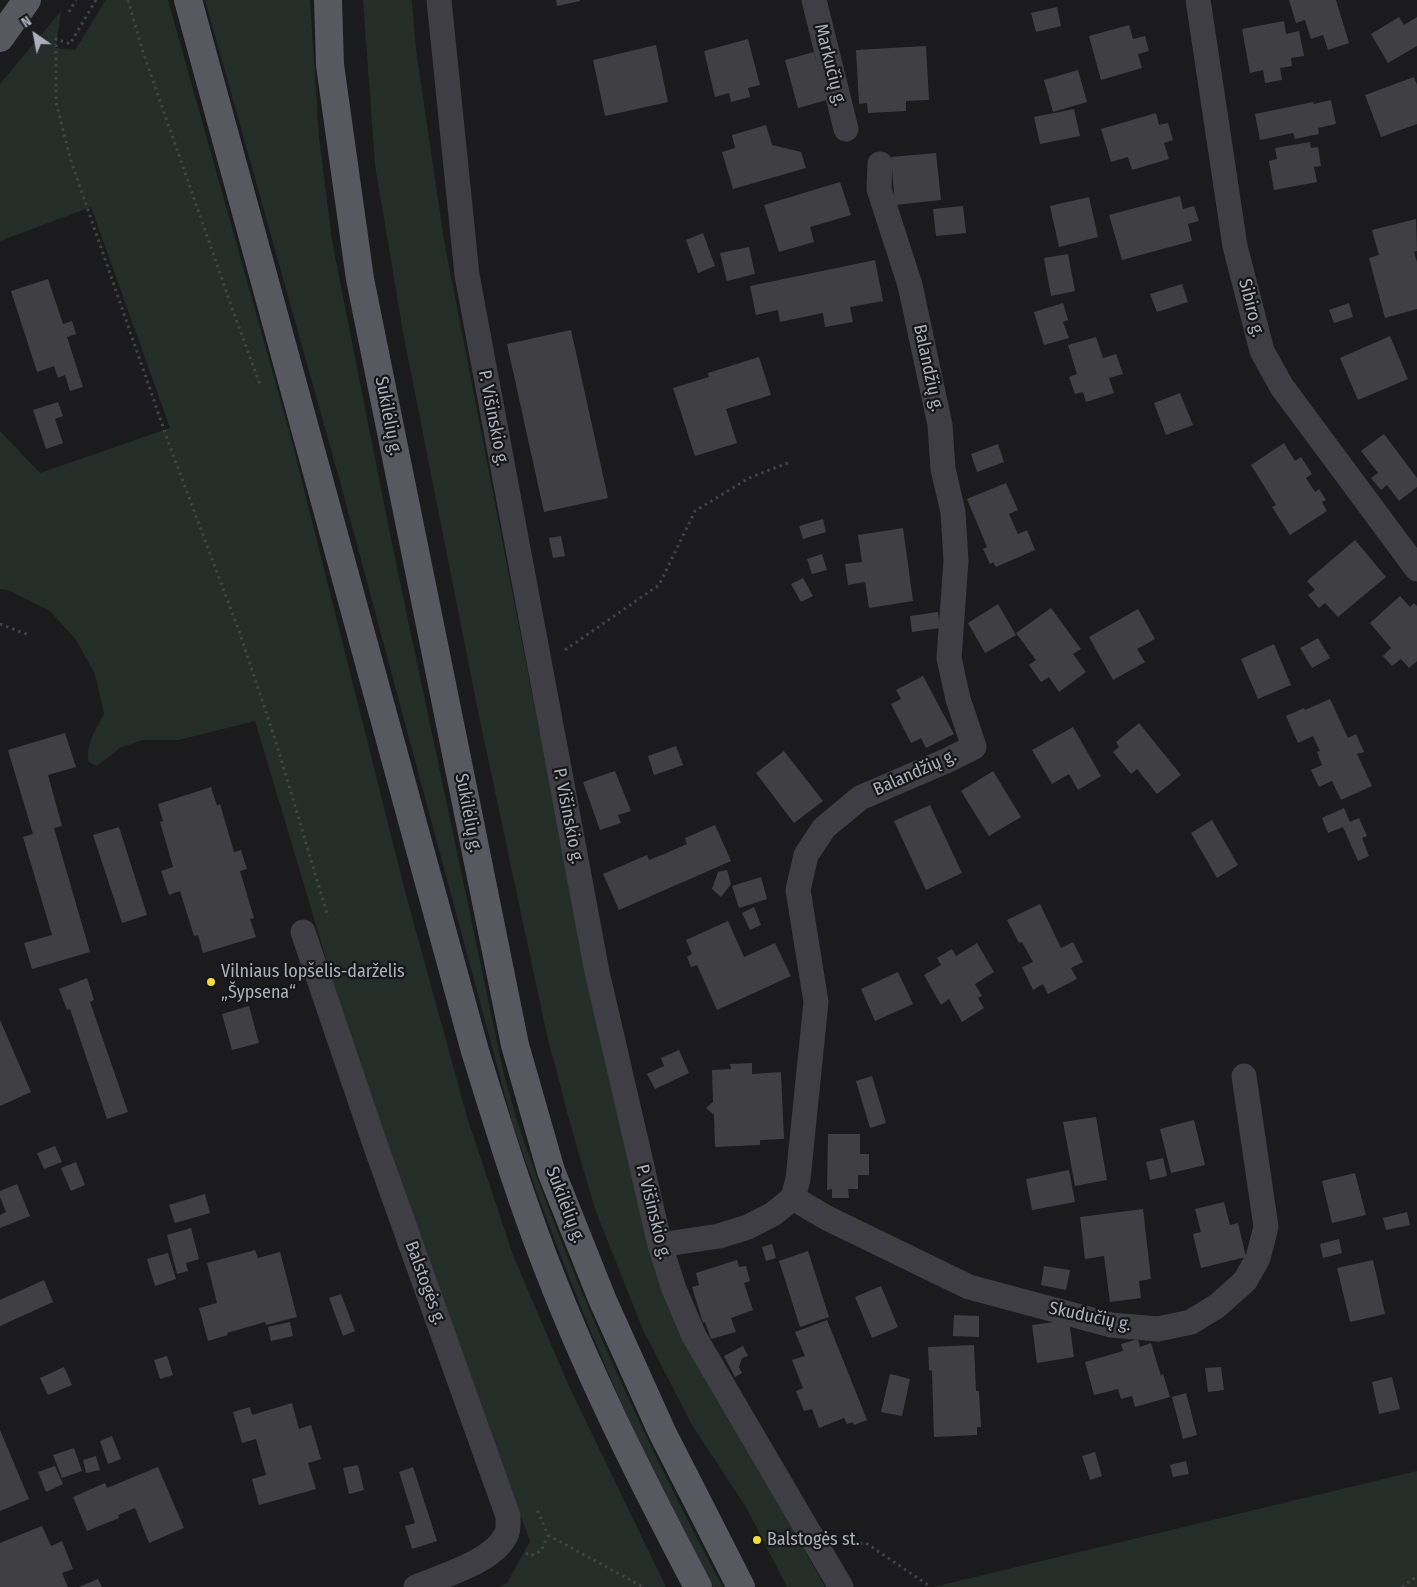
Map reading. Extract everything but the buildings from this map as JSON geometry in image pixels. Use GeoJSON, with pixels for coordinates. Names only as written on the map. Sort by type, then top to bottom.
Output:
{"type":"FeatureCollection","features":[{"type":"Feature","properties":{"kind":"main road"},"geometry":{"type":"LineString","coordinates":[[0,38],[27,0]]}},
{"type":"Feature","properties":{"kind":"main road"},"geometry":{"type":"LineString","coordinates":[[188,0],[472,1042],[514,1178],[554,1284],[608,1408],[658,1511],[698,1587]]}},
{"type":"Feature","properties":{"kind":"main road","name":"Sukilėlių g."},"geometry":{"type":"LineString","coordinates":[[328,0],[330,65],[360,279],[515,1045],[551,1171],[604,1301],[662,1432],[741,1587]]}},
{"type":"Feature","properties":{"kind":"street","name":"P. Višinskio g."},"geometry":{"type":"LineString","coordinates":[[439,0],[467,275],[597,972],[660,1244],[674,1289],[694,1336],[841,1587]]}},
{"type":"Feature","properties":{"kind":"street","name":"Markučių g."},"geometry":{"type":"LineString","coordinates":[[814,0],[846,129]]}},
{"type":"Feature","properties":{"kind":"street","name":"Sibiro g."},"geometry":{"type":"LineString","coordinates":[[1198,0],[1235,246],[1262,351],[1282,387],[1417,569]]}},
{"type":"Feature","properties":{"kind":"street","name":"Balandžių g."},"geometry":{"type":"LineString","coordinates":[[793,1198],[798,1179],[816,1002],[798,890],[806,855],[824,828],[860,798],[948,760],[974,746],[958,699],[949,658],[956,561],[953,512],[943,468],[940,425],[910,285],[879,188],[880,164]]}},
{"type":"Feature","properties":{"kind":"street","name":"Balstogės g."},"geometry":{"type":"LineString","coordinates":[[303,932],[376,1147],[508,1516],[507,1534],[502,1541]]}},
{"type":"Feature","properties":{"kind":"street","name":"Skudučių g."},"geometry":{"type":"LineString","coordinates":[[793,1198],[827,1218],[969,1287],[1111,1325],[1158,1329],[1191,1322],[1218,1306],[1245,1281],[1258,1258],[1266,1227],[1244,1076]]}},
{"type":"Feature","properties":{"kind":"street"},"geometry":{"type":"LineString","coordinates":[[660,1244],[718,1236],[748,1227],[773,1214],[793,1198]]}},
{"type":"Feature","properties":{"kind":"street"},"geometry":{"type":"LineString","coordinates":[[416,1587],[477,1562],[502,1541]]}},
{"type":"Feature","properties":{"kind":"path"},"geometry":{"type":"LineString","coordinates":[[69,12],[76,0]]}},
{"type":"Feature","properties":{"kind":"path"},"geometry":{"type":"LineString","coordinates":[[96,0],[70,44],[56,39],[56,102],[71,161],[169,444],[239,632],[275,739],[328,917]]}},
{"type":"Feature","properties":{"kind":"path"},"geometry":{"type":"LineString","coordinates":[[128,0],[142,49],[236,322],[263,392]]}},
{"type":"Feature","properties":{"kind":"path"},"geometry":{"type":"LineString","coordinates":[[540,668],[660,584],[695,511],[749,478],[790,462]]}},
{"type":"Feature","properties":{"kind":"path"},"geometry":{"type":"LineString","coordinates":[[0,624],[29,635]]}},
{"type":"Feature","properties":{"kind":"path"},"geometry":{"type":"LineString","coordinates":[[533,1499],[548,1535],[643,1587]]}},
{"type":"Feature","properties":{"kind":"path"},"geometry":{"type":"LineString","coordinates":[[502,1541],[530,1556],[541,1551],[548,1535]]}},
{"type":"Feature","properties":{"kind":"path"},"geometry":{"type":"LineString","coordinates":[[819,1548],[866,1543],[931,1587]]}},
{"type":"Feature","properties":{"kind":"path"},"geometry":{"type":"LineString","coordinates":[[1402,1587],[1417,1576]]}},
{"type":"Feature","properties":{"kind":"shaded area"},"geometry":{"type":"Polygon","coordinates":[[[106,0],[168,0],[290,434],[405,891],[467,1117],[513,1255],[568,1384],[666,1587],[499,1587],[507,1583],[530,1541],[373,1116],[255,721],[179,740],[142,740],[120,748],[97,766],[89,762],[90,743],[104,714],[95,674],[76,640],[50,611],[8,590],[0,589],[0,431],[40,473],[170,428],[91,207],[0,241],[0,84],[61,11],[56,48],[75,50],[106,0]]]}},
{"type":"Feature","properties":{"kind":"shaded area"},"geometry":{"type":"Polygon","coordinates":[[[205,0],[310,0],[319,137],[332,241],[392,544],[504,1075],[525,1145],[549,1211],[594,1321],[668,1482],[723,1587],[713,1587],[683,1531],[628,1418],[579,1302],[513,1125],[342,489],[205,0]]]}},
{"type":"Feature","properties":{"kind":"shaded area"},"geometry":{"type":"Polygon","coordinates":[[[363,0],[412,0],[416,50],[444,240],[559,833],[688,1340],[825,1587],[787,1587],[747,1509],[692,1425],[643,1330],[595,1209],[546,1031],[479,716],[404,338],[375,165],[363,0]]]}},
{"type":"Feature","properties":{"kind":"shaded area"},"geometry":{"type":"Polygon","coordinates":[[[1417,1471],[1417,1587],[933,1587],[1417,1471]]]}},
{"type":"Feature","properties":{"kind":"place","name":"Vilniaus lopšelis-darželis „Šypsena“"},"geometry":{"type":"Point","coordinates":[211,982]}},
{"type":"Feature","properties":{"kind":"place","name":"Balstogės st."},"geometry":{"type":"Point","coordinates":[757,1540]}}]}
